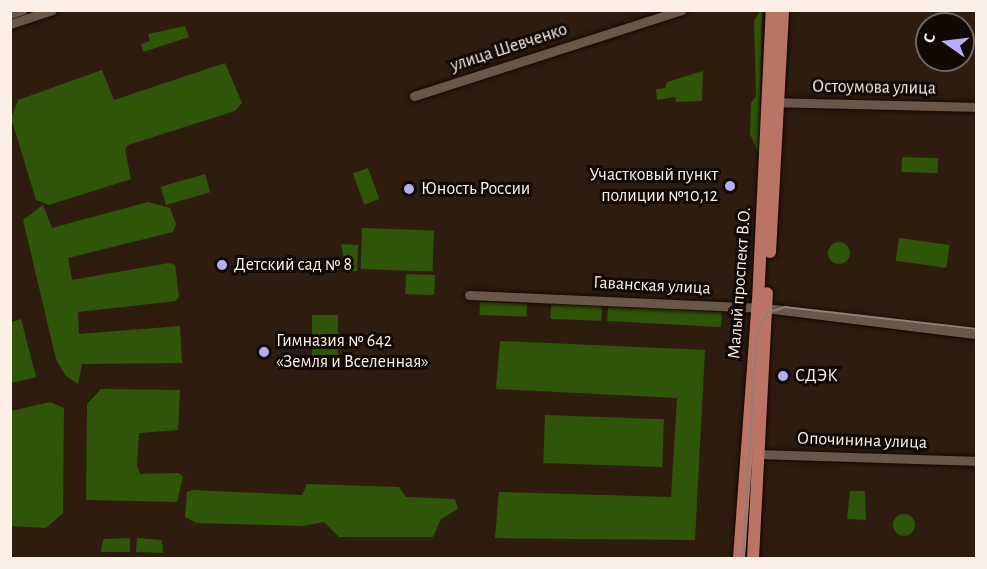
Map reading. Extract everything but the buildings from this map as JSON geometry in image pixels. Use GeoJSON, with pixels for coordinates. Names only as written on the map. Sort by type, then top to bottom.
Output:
{"type":"FeatureCollection","features":[{"type":"Feature","properties":{"kind":"main road","name":"Малый проспект В.О."},"geometry":{"type":"LineString","coordinates":[[772,10],[775,102]]}},
{"type":"Feature","properties":{"kind":"main road","name":"Малый проспект В.О."},"geometry":{"type":"LineString","coordinates":[[738,558],[752,454],[783,10]]}},
{"type":"Feature","properties":{"kind":"main road","name":"Малый проспект В.О."},"geometry":{"type":"LineString","coordinates":[[752,454],[753,558]]}},
{"type":"Feature","properties":{"kind":"street"},"geometry":{"type":"LineString","coordinates":[[10,14],[22,10]]}},
{"type":"Feature","properties":{"kind":"street"},"geometry":{"type":"LineString","coordinates":[[10,24],[52,10]]}},
{"type":"Feature","properties":{"kind":"street","name":"улица Шевченко"},"geometry":{"type":"LineString","coordinates":[[414,96],[682,10]]}},
{"type":"Feature","properties":{"kind":"street","name":"Остоумова улица"},"geometry":{"type":"LineString","coordinates":[[775,102],[976,107]]}},
{"type":"Feature","properties":{"kind":"street","name":"Гаванская улица"},"geometry":{"type":"LineString","coordinates":[[469,295],[762,308],[976,334]]}},
{"type":"Feature","properties":{"kind":"street","name":"Опочинина улица"},"geometry":{"type":"LineString","coordinates":[[752,454],[976,461]]}},
{"type":"Feature","properties":{"kind":"green space"},"geometry":{"type":"Polygon","coordinates":[[[762,11],[759,154],[750,134],[751,103],[756,96],[754,21],[762,11]]]}},
{"type":"Feature","properties":{"kind":"green space"},"geometry":{"type":"Polygon","coordinates":[[[185,26],[189,37],[143,52],[141,44],[150,41],[148,34],[185,26]]]}},
{"type":"Feature","properties":{"kind":"green space"},"geometry":{"type":"Polygon","coordinates":[[[225,63],[242,103],[235,111],[128,145],[125,149],[131,179],[49,205],[36,200],[11,118],[18,100],[102,70],[114,100],[225,63]]]}},
{"type":"Feature","properties":{"kind":"green space"},"geometry":{"type":"Polygon","coordinates":[[[703,71],[702,101],[676,102],[675,97],[657,100],[656,89],[665,88],[667,82],[703,71]]]}},
{"type":"Feature","properties":{"kind":"green space"},"geometry":{"type":"Polygon","coordinates":[[[902,157],[938,158],[937,173],[901,172],[902,157]]]}},
{"type":"Feature","properties":{"kind":"green space"},"geometry":{"type":"Polygon","coordinates":[[[368,168],[379,199],[364,204],[353,173],[368,168]]]}},
{"type":"Feature","properties":{"kind":"green space"},"geometry":{"type":"Polygon","coordinates":[[[205,174],[210,192],[166,205],[161,187],[205,174]]]}},
{"type":"Feature","properties":{"kind":"green space"},"geometry":{"type":"Polygon","coordinates":[[[148,202],[170,208],[176,224],[173,232],[68,258],[72,280],[169,263],[175,265],[179,297],[176,301],[78,312],[79,334],[180,326],[182,363],[82,364],[78,384],[65,375],[56,359],[23,220],[43,205],[52,228],[148,202]]]}},
{"type":"Feature","properties":{"kind":"green space"},"geometry":{"type":"Polygon","coordinates":[[[362,228],[434,231],[433,271],[361,269],[362,228]]]}},
{"type":"Feature","properties":{"kind":"green space"},"geometry":{"type":"Polygon","coordinates":[[[899,238],[950,245],[946,268],[896,261],[899,238]]]}},
{"type":"Feature","properties":{"kind":"green space"},"geometry":{"type":"Polygon","coordinates":[[[839,242],[847,245],[850,253],[847,261],[839,264],[831,261],[828,253],[831,245],[839,242]]]}},
{"type":"Feature","properties":{"kind":"green space"},"geometry":{"type":"Polygon","coordinates":[[[341,244],[358,245],[357,271],[346,271],[341,244]]]}},
{"type":"Feature","properties":{"kind":"green space"},"geometry":{"type":"Polygon","coordinates":[[[406,274],[435,275],[434,295],[405,294],[406,274]]]}},
{"type":"Feature","properties":{"kind":"green space"},"geometry":{"type":"Polygon","coordinates":[[[480,302],[527,304],[527,317],[480,315],[480,302]]]}},
{"type":"Feature","properties":{"kind":"green space"},"geometry":{"type":"Polygon","coordinates":[[[551,304],[602,306],[601,321],[550,319],[551,304]]]}},
{"type":"Feature","properties":{"kind":"green space"},"geometry":{"type":"Polygon","coordinates":[[[608,306],[722,312],[721,327],[607,321],[608,306]]]}},
{"type":"Feature","properties":{"kind":"green space"},"geometry":{"type":"Polygon","coordinates":[[[312,315],[338,315],[338,359],[312,359],[312,315]]]}},
{"type":"Feature","properties":{"kind":"green space"},"geometry":{"type":"Polygon","coordinates":[[[21,319],[36,377],[11,383],[11,322],[21,319]]]}},
{"type":"Feature","properties":{"kind":"green space"},"geometry":{"type":"Polygon","coordinates":[[[500,341],[705,350],[695,540],[495,538],[499,492],[671,497],[677,398],[496,389],[500,341]]]}},
{"type":"Feature","properties":{"kind":"green space"},"geometry":{"type":"Polygon","coordinates":[[[101,389],[180,390],[178,430],[139,433],[137,466],[140,474],[179,473],[183,477],[177,502],[86,500],[87,404],[101,389]]]}},
{"type":"Feature","properties":{"kind":"green space"},"geometry":{"type":"Polygon","coordinates":[[[50,402],[64,408],[63,513],[46,528],[11,526],[11,411],[50,402]]]}},
{"type":"Feature","properties":{"kind":"green space"},"geometry":{"type":"Polygon","coordinates":[[[545,415],[664,419],[662,467],[543,463],[545,415]]]}},
{"type":"Feature","properties":{"kind":"green space"},"geometry":{"type":"Polygon","coordinates":[[[307,484],[399,487],[406,497],[455,499],[458,509],[441,519],[433,537],[339,537],[324,522],[303,526],[197,523],[185,517],[187,492],[193,490],[302,495],[307,484]]]}},
{"type":"Feature","properties":{"kind":"green space"},"geometry":{"type":"Polygon","coordinates":[[[850,491],[865,491],[866,520],[847,519],[850,491]]]}},
{"type":"Feature","properties":{"kind":"green space"},"geometry":{"type":"Polygon","coordinates":[[[900,514],[908,514],[915,521],[915,529],[908,536],[900,536],[893,529],[893,521],[900,514]]]}},
{"type":"Feature","properties":{"kind":"green space"},"geometry":{"type":"Polygon","coordinates":[[[130,538],[130,552],[101,552],[103,539],[130,538]]]}},
{"type":"Feature","properties":{"kind":"green space"},"geometry":{"type":"Polygon","coordinates":[[[137,538],[162,540],[163,553],[136,552],[137,538]]]}},
{"type":"Feature","properties":{"kind":"tram line"},"geometry":{"type":"LineString","coordinates":[[743,558],[757,332],[767,313],[786,307],[976,329]]}},
{"type":"Feature","properties":{"kind":"place","name":"Участковый пункт полиции №10,12"},"geometry":{"type":"Point","coordinates":[730,186]}},
{"type":"Feature","properties":{"kind":"place","name":"Юность России"},"geometry":{"type":"Point","coordinates":[409,189]}},
{"type":"Feature","properties":{"kind":"place","name":"Детский сад № 8"},"geometry":{"type":"Point","coordinates":[222,265]}},
{"type":"Feature","properties":{"kind":"place","name":"Гимназия № 642 «Земля и Вселенная»"},"geometry":{"type":"Point","coordinates":[264,352]}},
{"type":"Feature","properties":{"kind":"place","name":"СДЭК"},"geometry":{"type":"Point","coordinates":[783,376]}}]}
